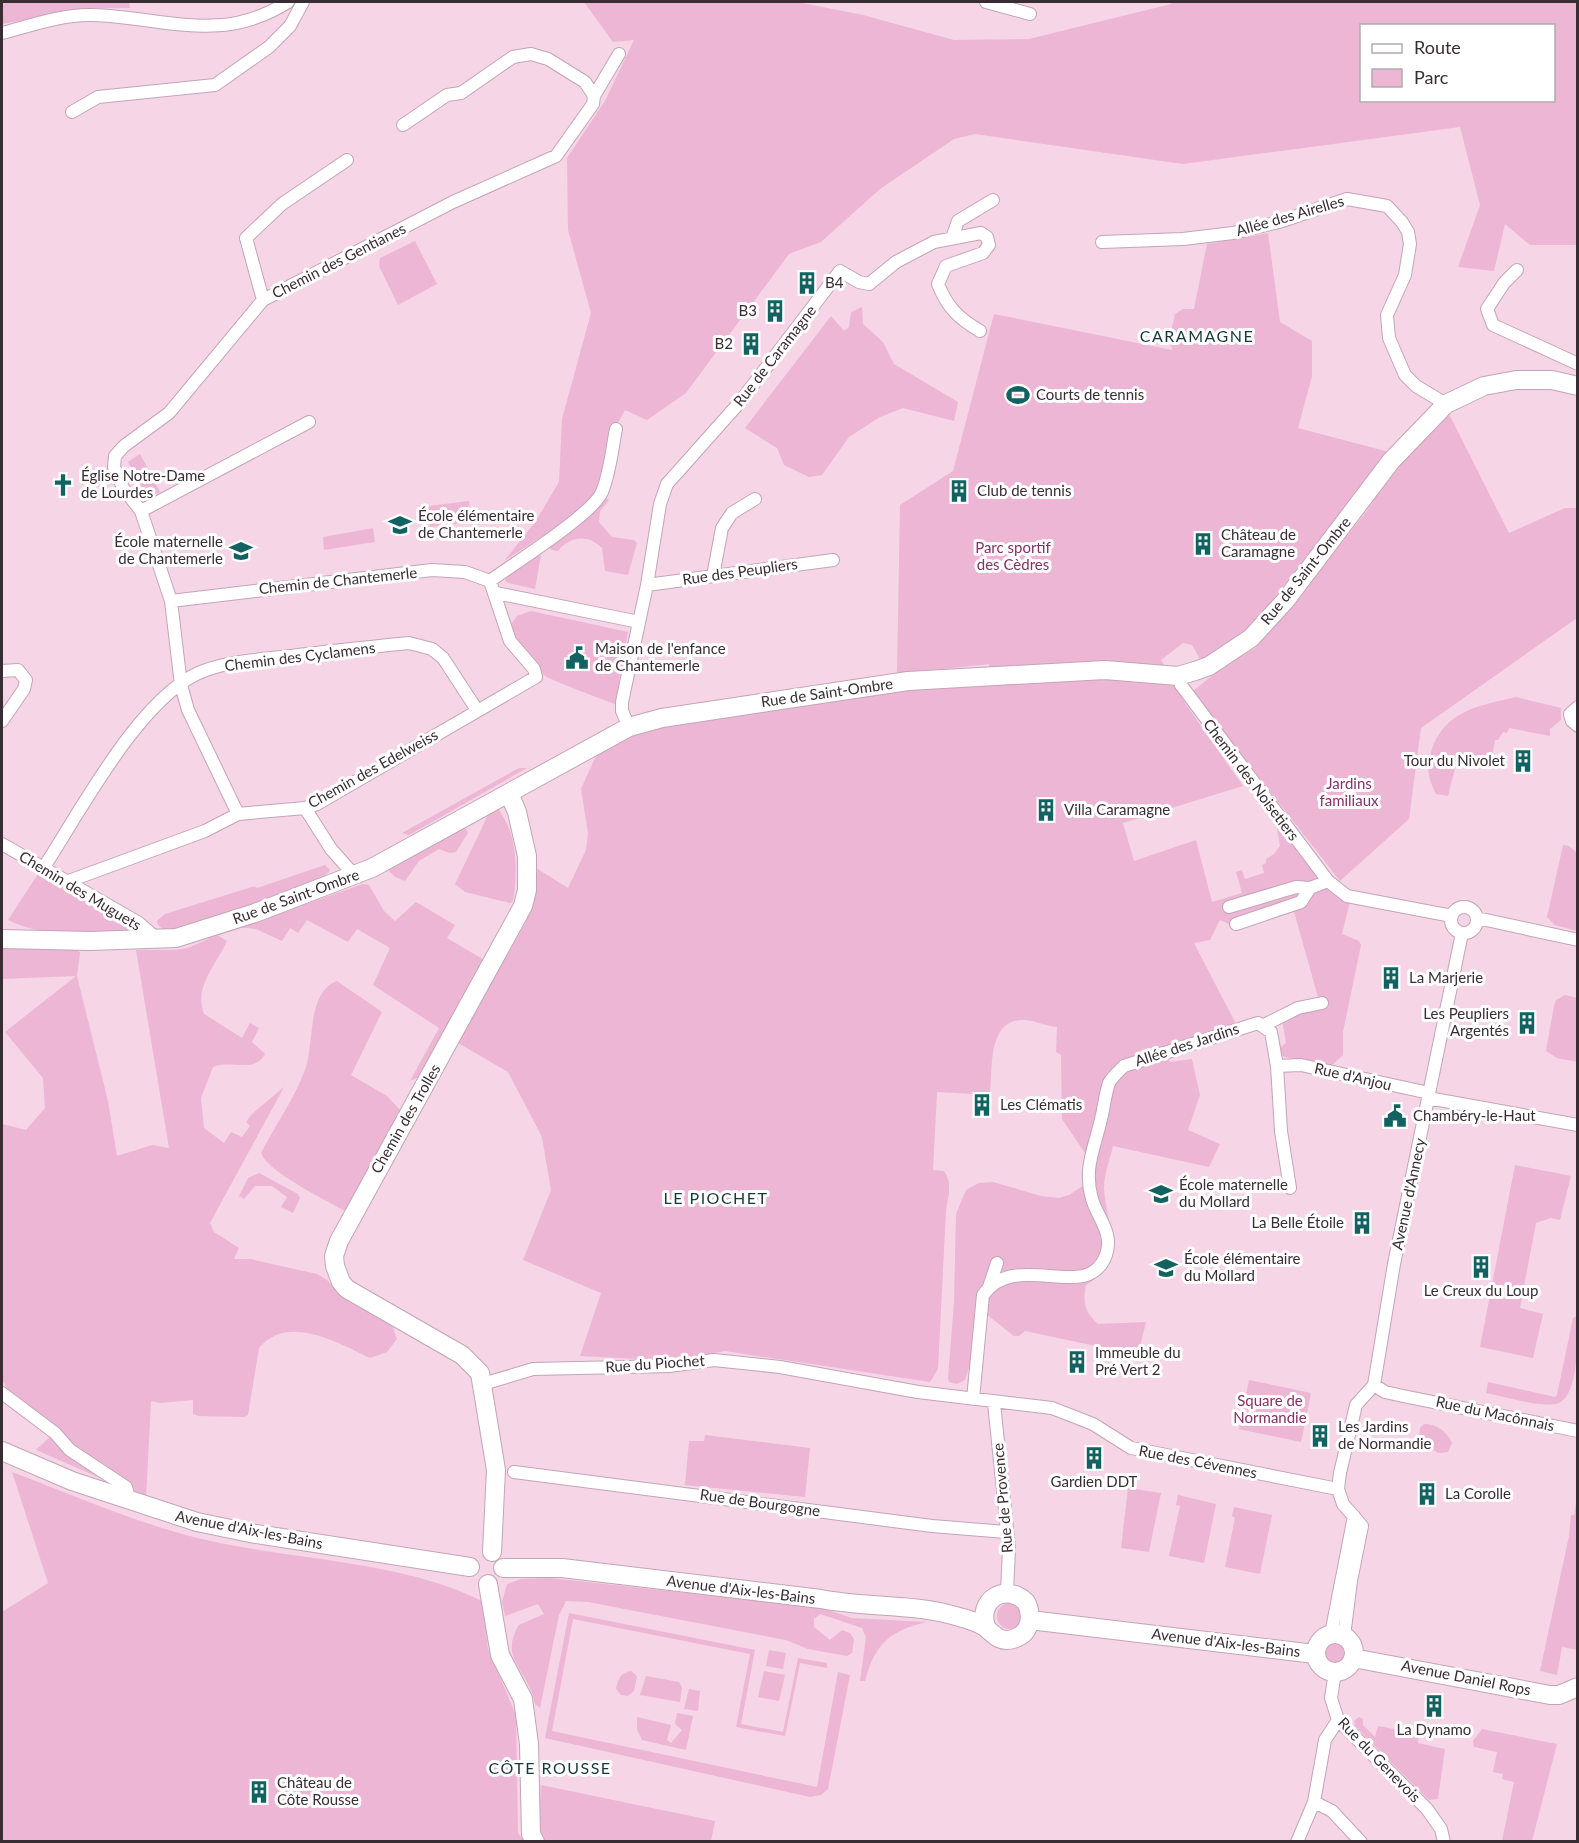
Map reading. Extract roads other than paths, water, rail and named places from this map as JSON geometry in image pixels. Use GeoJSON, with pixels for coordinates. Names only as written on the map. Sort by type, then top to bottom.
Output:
{"type":"FeatureCollection","features":[{"type":"Feature","properties":{"kind":"street"},"geometry":{"type":"LineString","coordinates":[[2,33],[88,15],[181,25],[217,26],[266,16],[288,2]]}},
{"type":"Feature","properties":{"kind":"street"},"geometry":{"type":"LineString","coordinates":[[72,112],[98,97],[215,85],[269,47],[290,26],[303,2]]}},
{"type":"Feature","properties":{"kind":"street"},"geometry":{"type":"LineString","coordinates":[[986,2],[1030,14]]}},
{"type":"Feature","properties":{"kind":"street"},"geometry":{"type":"LineString","coordinates":[[403,124],[447,95],[461,93],[513,57],[531,54],[548,59],[585,82],[594,96]]}},
{"type":"Feature","properties":{"kind":"street","name":"Chemin des Gentianes"},"geometry":{"type":"LineString","coordinates":[[238,814],[188,710],[181,685],[171,601],[141,510],[117,476],[114,466],[115,456],[124,446],[170,414],[263,300],[453,202],[556,156],[593,104],[594,96],[619,54]]}},
{"type":"Feature","properties":{"kind":"street"},"geometry":{"type":"LineString","coordinates":[[263,300],[247,251],[246,238],[282,204],[347,160]]}},
{"type":"Feature","properties":{"kind":"street","name":"Allée des Airelles"},"geometry":{"type":"LineString","coordinates":[[1102,242],[1183,239],[1233,233],[1279,222],[1347,199],[1387,206],[1402,222],[1408,232],[1410,244],[1405,275],[1387,315],[1389,338],[1405,375],[1416,386],[1446,405]]}},
{"type":"Feature","properties":{"kind":"street"},"geometry":{"type":"LineString","coordinates":[[952,238],[958,221],[993,200]]}},
{"type":"Feature","properties":{"kind":"street","name":"Rue de Caramagne"},"geometry":{"type":"LineString","coordinates":[[629,727],[622,711],[622,702],[647,585],[660,504],[667,484],[740,402],[840,271],[859,282],[869,284],[896,262],[934,242],[981,233],[987,237],[989,245],[984,254],[946,266],[938,284],[945,304],[963,321],[980,331]]}},
{"type":"Feature","properties":{"kind":"street"},"geometry":{"type":"LineString","coordinates":[[1517,270],[1504,283],[1487,309],[1492,325],[1578,364]]}},
{"type":"Feature","properties":{"kind":"street","name":"Rue de Saint-Ombre"},"geometry":{"type":"LineString","coordinates":[[2,939],[90,941],[176,938],[218,926],[355,876],[629,727],[691,713],[908,681],[1105,670],[1178,676],[1209,666],[1251,638],[1285,601],[1391,461],[1446,405],[1484,386],[1516,380],[1552,380],[1578,386]]}},
{"type":"Feature","properties":{"kind":"street"},"geometry":{"type":"LineString","coordinates":[[141,510],[309,422]]}},
{"type":"Feature","properties":{"kind":"street"},"geometry":{"type":"LineString","coordinates":[[616,429],[602,495],[579,520],[557,532],[490,581],[496,593],[639,622]]}},
{"type":"Feature","properties":{"kind":"street"},"geometry":{"type":"LineString","coordinates":[[713,576],[722,528],[732,513],[755,499]]}},
{"type":"Feature","properties":{"kind":"street","name":"Rue des Peupliers"},"geometry":{"type":"LineString","coordinates":[[647,585],[833,560]]}},
{"type":"Feature","properties":{"kind":"street","name":"Chemin de Chantemerle"},"geometry":{"type":"LineString","coordinates":[[171,601],[432,570],[465,572],[490,581]]}},
{"type":"Feature","properties":{"kind":"street","name":"Chemin des Edelweiss"},"geometry":{"type":"LineString","coordinates":[[66,882],[206,831],[238,814],[305,808],[360,780],[536,677],[534,669],[510,641],[501,620],[496,593]]}},
{"type":"Feature","properties":{"kind":"street","name":"Chemin des Cyclamens"},"geometry":{"type":"LineString","coordinates":[[44,867],[132,731],[157,702],[206,670],[261,659],[408,643],[432,649],[443,658],[477,710]]}},
{"type":"Feature","properties":{"kind":"street"},"geometry":{"type":"LineString","coordinates":[[2,671],[18,670],[25,675],[24,689],[2,721]]}},
{"type":"Feature","properties":{"kind":"street","name":"Chemin des Noisetiers"},"geometry":{"type":"LineString","coordinates":[[1178,676],[1181,685],[1328,881],[1347,896],[1452,916]]}},
{"type":"Feature","properties":{"kind":"street"},"geometry":{"type":"LineString","coordinates":[[1578,707],[1570,714],[1572,721],[1578,726]]}},
{"type":"Feature","properties":{"kind":"street","name":"Chemin des Trolles"},"geometry":{"type":"LineString","coordinates":[[483,1384],[475,1367],[462,1355],[347,1288],[337,1275],[334,1256],[358,1203],[496,959],[523,906],[527,890],[527,856],[517,812],[509,793]]}},
{"type":"Feature","properties":{"kind":"street"},"geometry":{"type":"LineString","coordinates":[[305,808],[332,849],[355,876]]}},
{"type":"Feature","properties":{"kind":"street","name":"Chemin des Muguets"},"geometry":{"type":"LineString","coordinates":[[2,844],[139,923],[158,939]]}},
{"type":"Feature","properties":{"kind":"street"},"geometry":{"type":"LineString","coordinates":[[1229,907],[1296,887],[1310,888],[1328,881]]}},
{"type":"Feature","properties":{"kind":"street"},"geometry":{"type":"LineString","coordinates":[[1236,924],[1301,902],[1310,888]]}},
{"type":"Feature","properties":{"kind":"street"},"geometry":{"type":"LineString","coordinates":[[1465,907],[1473,910],[1477,918],[1473,929],[1462,933],[1453,927],[1452,916],[1457,909],[1465,907]]}},
{"type":"Feature","properties":{"kind":"street"},"geometry":{"type":"LineString","coordinates":[[1477,918],[1578,940]]}},
{"type":"Feature","properties":{"kind":"street","name":"Avenue d'Annecy"},"geometry":{"type":"LineString","coordinates":[[1374,1385],[1392,1275],[1462,933]]}},
{"type":"Feature","properties":{"kind":"street","name":"Allée des Jardins"},"geometry":{"type":"LineString","coordinates":[[989,1287],[1001,1278],[1026,1273],[1066,1279],[1082,1275],[1097,1269],[1106,1255],[1106,1229],[1092,1199],[1089,1159],[1109,1083],[1124,1066],[1224,1032],[1258,1023],[1262,1026],[1298,1008],[1322,1003]]}},
{"type":"Feature","properties":{"kind":"street"},"geometry":{"type":"LineString","coordinates":[[1262,1026],[1271,1032],[1277,1066],[1281,1131],[1290,1188]]}},
{"type":"Feature","properties":{"kind":"street","name":"Rue d'Anjou"},"geometry":{"type":"LineString","coordinates":[[1277,1066],[1301,1065],[1428,1096],[1578,1125]]}},
{"type":"Feature","properties":{"kind":"street"},"geometry":{"type":"LineString","coordinates":[[972,1398],[983,1295],[989,1287],[997,1263]]}},
{"type":"Feature","properties":{"kind":"street","name":"Rue du Piochet"},"geometry":{"type":"LineString","coordinates":[[483,1384],[534,1369],[669,1366],[714,1360],[780,1366],[918,1392],[994,1403]]}},
{"type":"Feature","properties":{"kind":"street"},"geometry":{"type":"LineString","coordinates":[[483,1384],[496,1470],[492,1552]]}},
{"type":"Feature","properties":{"kind":"street"},"geometry":{"type":"LineString","coordinates":[[1337,1635],[1354,1516],[1343,1504],[1338,1489],[1351,1416],[1356,1405],[1374,1385]]}},
{"type":"Feature","properties":{"kind":"street","name":"Rue du Macônnais"},"geometry":{"type":"LineString","coordinates":[[1374,1385],[1385,1392],[1578,1431]]}},
{"type":"Feature","properties":{"kind":"street"},"geometry":{"type":"LineString","coordinates":[[2,1393],[55,1433],[70,1450],[126,1487],[130,1503]]}},
{"type":"Feature","properties":{"kind":"street","name":"Rue des Cévennes"},"geometry":{"type":"LineString","coordinates":[[994,1403],[1052,1408],[1093,1424],[1131,1448],[1338,1489]]}},
{"type":"Feature","properties":{"kind":"street","name":"Rue de Provence"},"geometry":{"type":"LineString","coordinates":[[994,1403],[1009,1549],[1007,1592]]}},
{"type":"Feature","properties":{"kind":"street","name":"Avenue d'Aix-les-Bains"},"geometry":{"type":"LineString","coordinates":[[2,1451],[33,1466],[130,1503],[186,1519],[250,1533],[470,1567]]}},
{"type":"Feature","properties":{"kind":"street","name":"Rue de Bourgogne"},"geometry":{"type":"LineString","coordinates":[[514,1472],[932,1526],[1006,1532]]}},
{"type":"Feature","properties":{"kind":"street"},"geometry":{"type":"LineString","coordinates":[[492,1552],[499,1556],[503,1568],[498,1580],[488,1584],[474,1578],[470,1567],[478,1554],[492,1552]]}},
{"type":"Feature","properties":{"kind":"street","name":"Avenue d'Aix-les-Bains"},"geometry":{"type":"LineString","coordinates":[[503,1568],[562,1568],[851,1605],[942,1611],[971,1605],[986,1605],[997,1594],[1007,1592]]}},
{"type":"Feature","properties":{"kind":"street"},"geometry":{"type":"LineString","coordinates":[[488,1584],[500,1655],[523,1699],[529,1744],[531,1834],[535,1842]]}},
{"type":"Feature","properties":{"kind":"street"},"geometry":{"type":"LineString","coordinates":[[1007,1592],[1020,1596],[1026,1602],[1030,1620]]}},
{"type":"Feature","properties":{"kind":"street"},"geometry":{"type":"LineString","coordinates":[[986,1605],[983,1612],[986,1627]]}},
{"type":"Feature","properties":{"kind":"street","name":"Avenue d'Aix-les-Bains"},"geometry":{"type":"LineString","coordinates":[[942,1611],[986,1627],[997,1638],[1012,1639],[1025,1631],[1030,1620],[1315,1654]]}},
{"type":"Feature","properties":{"kind":"street"},"geometry":{"type":"LineString","coordinates":[[1337,1635],[1352,1645],[1353,1658],[1345,1669],[1335,1672],[1323,1669],[1315,1654],[1320,1641],[1337,1635]]}},
{"type":"Feature","properties":{"kind":"street","name":"Avenue Daniel Rops"},"geometry":{"type":"LineString","coordinates":[[1353,1658],[1550,1695],[1559,1695],[1578,1687]]}},
{"type":"Feature","properties":{"kind":"street","name":"Rue du Genevois"},"geometry":{"type":"LineString","coordinates":[[1335,1672],[1331,1698],[1338,1720],[1427,1809],[1441,1829],[1444,1842]]}},
{"type":"Feature","properties":{"kind":"street"},"geometry":{"type":"LineString","coordinates":[[1297,1842],[1314,1802],[1324,1740],[1338,1720]]}},
{"type":"Feature","properties":{"kind":"street"},"geometry":{"type":"LineString","coordinates":[[1314,1802],[1332,1811],[1361,1842]]}},
{"type":"Feature","properties":{"kind":"place","name":"B4"},"geometry":{"type":"Point","coordinates":[807,283]}},
{"type":"Feature","properties":{"kind":"place","name":"B3"},"geometry":{"type":"Point","coordinates":[775,311]}},
{"type":"Feature","properties":{"kind":"place","name":"B2"},"geometry":{"type":"Point","coordinates":[751,344]}},
{"type":"Feature","properties":{"kind":"place","name":"Courts de tennis"},"geometry":{"type":"Point","coordinates":[1018,395]}},
{"type":"Feature","properties":{"kind":"place","name":"Église Notre-Dame de Lourdes"},"geometry":{"type":"Point","coordinates":[63,485]}},
{"type":"Feature","properties":{"kind":"place","name":"Club de tennis"},"geometry":{"type":"Point","coordinates":[959,491]}},
{"type":"Feature","properties":{"kind":"place","name":"École élémentaire de Chantemerle"},"geometry":{"type":"Point","coordinates":[400,525]}},
{"type":"Feature","properties":{"kind":"place","name":"Château de Caramagne"},"geometry":{"type":"Point","coordinates":[1203,544]}},
{"type":"Feature","properties":{"kind":"place","name":"École maternelle de Chantemerle"},"geometry":{"type":"Point","coordinates":[241,551]}},
{"type":"Feature","properties":{"kind":"place","name":"Maison de l'enfance de Chantemerle"},"geometry":{"type":"Point","coordinates":[577,658]}},
{"type":"Feature","properties":{"kind":"place","name":"Tour du Nivolet"},"geometry":{"type":"Point","coordinates":[1523,761]}},
{"type":"Feature","properties":{"kind":"place","name":"Villa Caramagne"},"geometry":{"type":"Point","coordinates":[1046,810]}},
{"type":"Feature","properties":{"kind":"place","name":"La Marjerie"},"geometry":{"type":"Point","coordinates":[1391,978]}},
{"type":"Feature","properties":{"kind":"place","name":"Les Peupliers Argentés"},"geometry":{"type":"Point","coordinates":[1527,1023]}},
{"type":"Feature","properties":{"kind":"place","name":"Les Clématis"},"geometry":{"type":"Point","coordinates":[982,1105]}},
{"type":"Feature","properties":{"kind":"place","name":"Chambéry-le-Haut"},"geometry":{"type":"Point","coordinates":[1395,1116]}},
{"type":"Feature","properties":{"kind":"place","name":"École maternelle du Mollard"},"geometry":{"type":"Point","coordinates":[1161,1194]}},
{"type":"Feature","properties":{"kind":"place","name":"La Belle Étoile"},"geometry":{"type":"Point","coordinates":[1362,1223]}},
{"type":"Feature","properties":{"kind":"place","name":"Le Creux du Loup"},"geometry":{"type":"Point","coordinates":[1481,1267]}},
{"type":"Feature","properties":{"kind":"place","name":"École élémentaire du Mollard"},"geometry":{"type":"Point","coordinates":[1166,1268]}},
{"type":"Feature","properties":{"kind":"place","name":"Immeuble du Pré Vert 2"},"geometry":{"type":"Point","coordinates":[1077,1362]}},
{"type":"Feature","properties":{"kind":"place","name":"Les Jardins de Normandie"},"geometry":{"type":"Point","coordinates":[1320,1436]}},
{"type":"Feature","properties":{"kind":"place","name":"Gardien DDT"},"geometry":{"type":"Point","coordinates":[1094,1458]}},
{"type":"Feature","properties":{"kind":"place","name":"La Corolle"},"geometry":{"type":"Point","coordinates":[1427,1494]}},
{"type":"Feature","properties":{"kind":"place","name":"La Dynamo"},"geometry":{"type":"Point","coordinates":[1434,1706]}},
{"type":"Feature","properties":{"kind":"place","name":"Château de Côte Rousse"},"geometry":{"type":"Point","coordinates":[259,1792]}},
{"type":"Feature","properties":{"kind":"district","name":"CARAMAGNE"},"geometry":{"type":"Point","coordinates":[1197,336]}},
{"type":"Feature","properties":{"kind":"district","name":"LE PIOCHET"},"geometry":{"type":"Point","coordinates":[716,1198]}},
{"type":"Feature","properties":{"kind":"district","name":"CÔTE ROUSSE"},"geometry":{"type":"Point","coordinates":[550,1768]}},
{"type":"Feature","properties":{"kind":"park label","name":"Parc sportif des Cèdres"},"geometry":{"type":"Point","coordinates":[1013,556]}},
{"type":"Feature","properties":{"kind":"park label","name":"Jardins familiaux"},"geometry":{"type":"Point","coordinates":[1349,792]}},
{"type":"Feature","properties":{"kind":"park label","name":"Square de Normandie"},"geometry":{"type":"Point","coordinates":[1270,1410]}}]}
